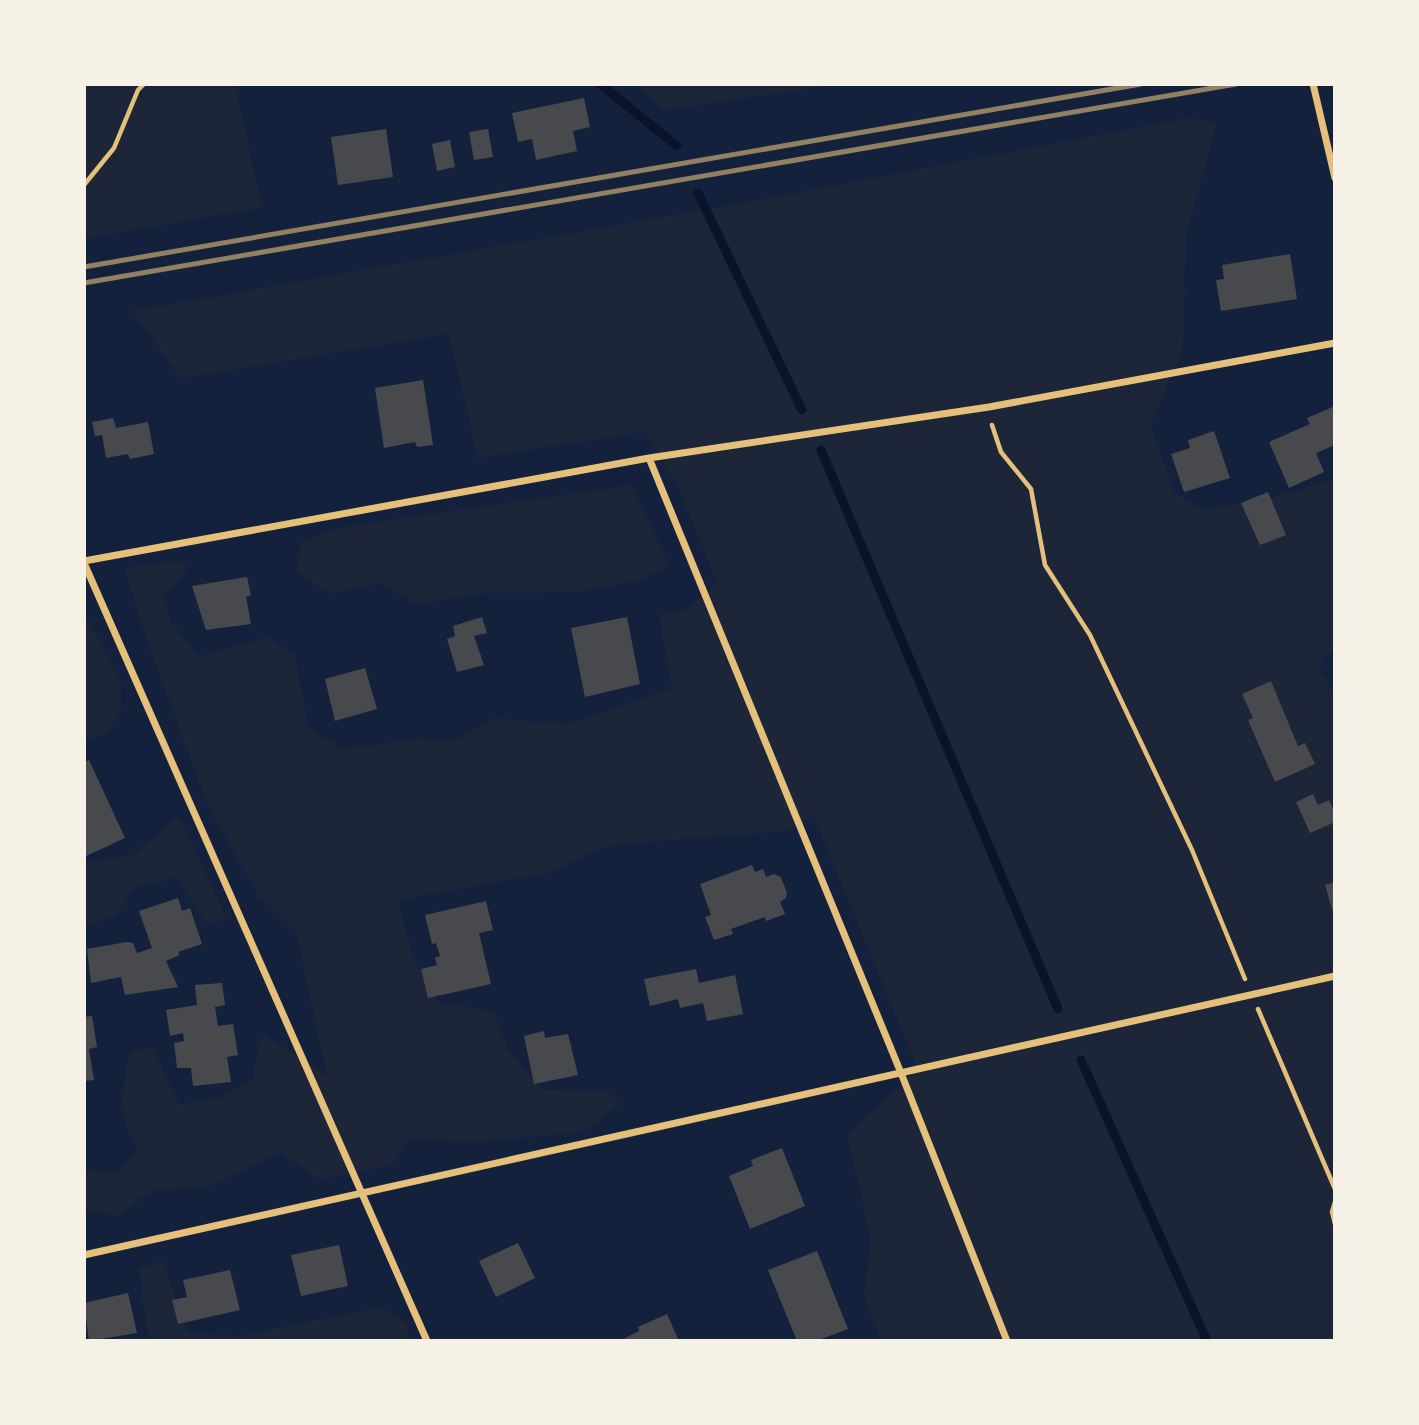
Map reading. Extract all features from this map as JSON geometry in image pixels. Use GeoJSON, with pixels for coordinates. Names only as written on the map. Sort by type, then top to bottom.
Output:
{"type":"FeatureCollection","features":[{"type":"Feature","properties":{"kind":"street"},"geometry":{"type":"LineString","coordinates":[[1313,84],[1335,178]]}},
{"type":"Feature","properties":{"kind":"street"},"geometry":{"type":"LineString","coordinates":[[427,1341],[359,1193],[84,562],[649,458],[989,407],[1335,343]]}},
{"type":"Feature","properties":{"kind":"street"},"geometry":{"type":"LineString","coordinates":[[649,458],[901,1073],[1007,1341]]}},
{"type":"Feature","properties":{"kind":"street"},"geometry":{"type":"LineString","coordinates":[[84,1255],[1335,976]]}},
{"type":"Feature","properties":{"kind":"path"},"geometry":{"type":"LineString","coordinates":[[84,185],[114,148],[138,90],[144,84]]}},
{"type":"Feature","properties":{"kind":"path"},"geometry":{"type":"LineString","coordinates":[[993,429],[1001,452],[1031,489],[1045,565],[1087,628],[1192,850],[1242,972]]}},
{"type":"Feature","properties":{"kind":"path"},"geometry":{"type":"LineString","coordinates":[[1260,1016],[1335,1189]]}},
{"type":"Feature","properties":{"kind":"path"},"geometry":{"type":"LineString","coordinates":[[1335,1202],[1332,1216],[1335,1224]]}},
{"type":"Feature","properties":{"kind":"shaded area"},"geometry":{"type":"Polygon","coordinates":[[[84,84],[235,84],[262,208],[84,238],[84,84]]]}},
{"type":"Feature","properties":{"kind":"shaded area"},"geometry":{"type":"Polygon","coordinates":[[[638,84],[838,84],[665,110],[638,84]]]}},
{"type":"Feature","properties":{"kind":"shaded area"},"geometry":{"type":"Polygon","coordinates":[[[1188,118],[1217,123],[1186,235],[1183,350],[1150,425],[1175,493],[1204,510],[1291,493],[1335,478],[1335,650],[1328,654],[1318,672],[1335,692],[1335,1341],[882,1341],[864,1296],[871,1239],[847,1134],[918,1069],[813,815],[786,831],[610,845],[548,873],[398,900],[414,961],[439,1003],[494,1011],[507,1047],[541,1090],[606,1089],[619,1104],[582,1132],[476,1142],[408,1139],[392,1165],[320,1179],[280,1152],[208,1187],[153,1190],[115,1217],[84,1208],[84,1171],[119,1172],[139,1152],[124,1115],[123,1092],[130,1052],[152,1047],[180,1105],[222,1097],[253,1079],[258,1046],[264,1034],[327,1076],[296,932],[259,896],[208,806],[140,621],[125,568],[181,561],[188,569],[162,595],[172,624],[200,657],[267,637],[295,656],[308,726],[342,749],[420,739],[452,742],[495,718],[568,724],[672,689],[659,615],[688,609],[717,582],[676,482],[644,432],[478,458],[449,334],[180,378],[133,311],[765,199],[1188,118]]]}},
{"type":"Feature","properties":{"kind":"shaded area"},"geometry":{"type":"Polygon","coordinates":[[[632,485],[669,565],[645,579],[579,592],[486,593],[416,604],[382,583],[330,593],[297,572],[301,542],[343,527],[632,485]]]}},
{"type":"Feature","properties":{"kind":"shaded area"},"geometry":{"type":"Polygon","coordinates":[[[84,612],[121,683],[121,709],[109,732],[84,741],[84,612]]]}},
{"type":"Feature","properties":{"kind":"shaded area"},"geometry":{"type":"Polygon","coordinates":[[[179,816],[227,919],[206,924],[177,877],[135,888],[115,916],[84,926],[84,862],[133,855],[179,816]]]}},
{"type":"Feature","properties":{"kind":"shaded area"},"geometry":{"type":"Polygon","coordinates":[[[163,1262],[188,1333],[238,1336],[380,1308],[407,1323],[409,1341],[149,1341],[139,1267],[163,1262]]]}},
{"type":"Feature","properties":{"kind":"building"},"geometry":{"type":"Polygon","coordinates":[[[584,98],[590,127],[573,131],[577,151],[536,160],[532,139],[518,142],[512,113],[584,98]]]}},
{"type":"Feature","properties":{"kind":"building"},"geometry":{"type":"Polygon","coordinates":[[[386,129],[393,177],[338,185],[331,137],[386,129]]]}},
{"type":"Feature","properties":{"kind":"building"},"geometry":{"type":"Polygon","coordinates":[[[488,129],[493,157],[474,160],[469,132],[488,129]]]}},
{"type":"Feature","properties":{"kind":"building"},"geometry":{"type":"Polygon","coordinates":[[[450,140],[455,167],[437,171],[432,144],[450,140]]]}},
{"type":"Feature","properties":{"kind":"building"},"geometry":{"type":"Polygon","coordinates":[[[1290,254],[1297,299],[1221,311],[1216,280],[1224,279],[1222,265],[1290,254]]]}},
{"type":"Feature","properties":{"kind":"building"},"geometry":{"type":"Polygon","coordinates":[[[423,380],[433,445],[417,447],[415,442],[384,448],[375,388],[423,380]]]}},
{"type":"Feature","properties":{"kind":"building"},"geometry":{"type":"Polygon","coordinates":[[[1335,406],[1335,445],[1316,453],[1324,472],[1289,488],[1269,442],[1310,424],[1307,418],[1335,406]]]}},
{"type":"Feature","properties":{"kind":"building"},"geometry":{"type":"Polygon","coordinates":[[[113,418],[116,428],[148,422],[154,454],[130,459],[128,454],[106,458],[102,435],[95,436],[92,422],[113,418]]]}},
{"type":"Feature","properties":{"kind":"building"},"geometry":{"type":"Polygon","coordinates":[[[1214,431],[1230,478],[1184,492],[1171,454],[1190,448],[1188,440],[1214,431]]]}},
{"type":"Feature","properties":{"kind":"building"},"geometry":{"type":"Polygon","coordinates":[[[1268,492],[1286,535],[1260,545],[1241,503],[1268,492]]]}},
{"type":"Feature","properties":{"kind":"building"},"geometry":{"type":"Polygon","coordinates":[[[247,577],[251,595],[246,597],[251,624],[206,630],[192,586],[247,577]]]}},
{"type":"Feature","properties":{"kind":"building"},"geometry":{"type":"Polygon","coordinates":[[[482,617],[487,633],[474,636],[484,665],[457,672],[447,639],[455,636],[453,626],[482,617]]]}},
{"type":"Feature","properties":{"kind":"building"},"geometry":{"type":"Polygon","coordinates":[[[627,617],[640,684],[585,697],[571,628],[627,617]]]}},
{"type":"Feature","properties":{"kind":"building"},"geometry":{"type":"Polygon","coordinates":[[[365,668],[377,709],[335,721],[325,679],[365,668]]]}},
{"type":"Feature","properties":{"kind":"building"},"geometry":{"type":"Polygon","coordinates":[[[1271,681],[1298,746],[1305,743],[1315,764],[1275,782],[1248,720],[1253,718],[1242,694],[1271,681]]]}},
{"type":"Feature","properties":{"kind":"building"},"geometry":{"type":"Polygon","coordinates":[[[89,760],[125,838],[84,857],[84,762],[89,760]]]}},
{"type":"Feature","properties":{"kind":"building"},"geometry":{"type":"Polygon","coordinates":[[[1313,794],[1318,805],[1329,800],[1335,813],[1335,822],[1310,833],[1296,802],[1313,794]]]}},
{"type":"Feature","properties":{"kind":"building"},"geometry":{"type":"Polygon","coordinates":[[[752,865],[755,872],[763,869],[766,877],[774,874],[781,877],[787,893],[786,898],[780,902],[785,914],[766,921],[765,917],[731,929],[733,934],[714,940],[705,917],[711,915],[700,884],[752,865]]]}},
{"type":"Feature","properties":{"kind":"building"},"geometry":{"type":"Polygon","coordinates":[[[1335,882],[1335,919],[1325,885],[1335,882]]]}},
{"type":"Feature","properties":{"kind":"building"},"geometry":{"type":"Polygon","coordinates":[[[178,898],[182,911],[190,908],[202,944],[178,952],[180,955],[166,961],[178,987],[125,995],[121,977],[91,983],[87,949],[127,942],[133,943],[137,953],[152,948],[139,911],[178,898]]]}},
{"type":"Feature","properties":{"kind":"building"},"geometry":{"type":"Polygon","coordinates":[[[486,901],[493,930],[479,933],[491,984],[428,998],[421,969],[437,965],[435,958],[440,956],[436,943],[432,944],[425,915],[486,901]]]}},
{"type":"Feature","properties":{"kind":"building"},"geometry":{"type":"Polygon","coordinates":[[[696,969],[699,983],[735,975],[743,1014],[707,1021],[703,1003],[680,1008],[678,999],[650,1006],[644,979],[696,969]]]}},
{"type":"Feature","properties":{"kind":"building"},"geometry":{"type":"Polygon","coordinates":[[[222,983],[225,1005],[215,1007],[218,1026],[233,1024],[238,1055],[227,1057],[231,1082],[193,1086],[191,1068],[177,1068],[174,1043],[184,1041],[183,1033],[170,1036],[166,1010],[197,1005],[195,985],[222,983]]]}},
{"type":"Feature","properties":{"kind":"building"},"geometry":{"type":"Polygon","coordinates":[[[92,1016],[97,1047],[89,1049],[94,1080],[84,1081],[84,1017],[92,1016]]]}},
{"type":"Feature","properties":{"kind":"building"},"geometry":{"type":"Polygon","coordinates":[[[544,1031],[545,1038],[568,1034],[578,1075],[534,1084],[524,1036],[544,1031]]]}},
{"type":"Feature","properties":{"kind":"building"},"geometry":{"type":"Polygon","coordinates":[[[782,1148],[805,1206],[750,1229],[729,1176],[753,1166],[751,1160],[782,1148]]]}},
{"type":"Feature","properties":{"kind":"building"},"geometry":{"type":"Polygon","coordinates":[[[518,1243],[535,1278],[496,1297],[479,1261],[518,1243]]]}},
{"type":"Feature","properties":{"kind":"building"},"geometry":{"type":"Polygon","coordinates":[[[339,1245],[348,1286],[301,1296],[291,1255],[339,1245]]]}},
{"type":"Feature","properties":{"kind":"building"},"geometry":{"type":"Polygon","coordinates":[[[817,1251],[848,1329],[816,1341],[797,1341],[768,1270],[817,1251]]]}},
{"type":"Feature","properties":{"kind":"building"},"geometry":{"type":"Polygon","coordinates":[[[230,1270],[240,1310],[178,1324],[172,1300],[187,1297],[183,1280],[230,1270]]]}},
{"type":"Feature","properties":{"kind":"building"},"geometry":{"type":"Polygon","coordinates":[[[128,1293],[137,1333],[89,1341],[84,1303],[128,1293]]]}},
{"type":"Feature","properties":{"kind":"building"},"geometry":{"type":"Polygon","coordinates":[[[667,1314],[679,1341],[626,1341],[625,1338],[639,1331],[638,1327],[667,1314]]]}},
{"type":"Feature","properties":{"kind":"waterway"},"geometry":{"type":"LineString","coordinates":[[600,84],[677,146]]}},
{"type":"Feature","properties":{"kind":"waterway"},"geometry":{"type":"LineString","coordinates":[[698,193],[802,410]]}},
{"type":"Feature","properties":{"kind":"waterway"},"geometry":{"type":"LineString","coordinates":[[821,450],[1058,1009]]}},
{"type":"Feature","properties":{"kind":"waterway"},"geometry":{"type":"LineString","coordinates":[[1081,1060],[1207,1341]]}},
{"type":"Feature","properties":{"kind":"railway"},"geometry":{"type":"LineString","coordinates":[[84,267],[1141,84]]}},
{"type":"Feature","properties":{"kind":"railway"},"geometry":{"type":"LineString","coordinates":[[84,283],[1236,84]]}}]}
